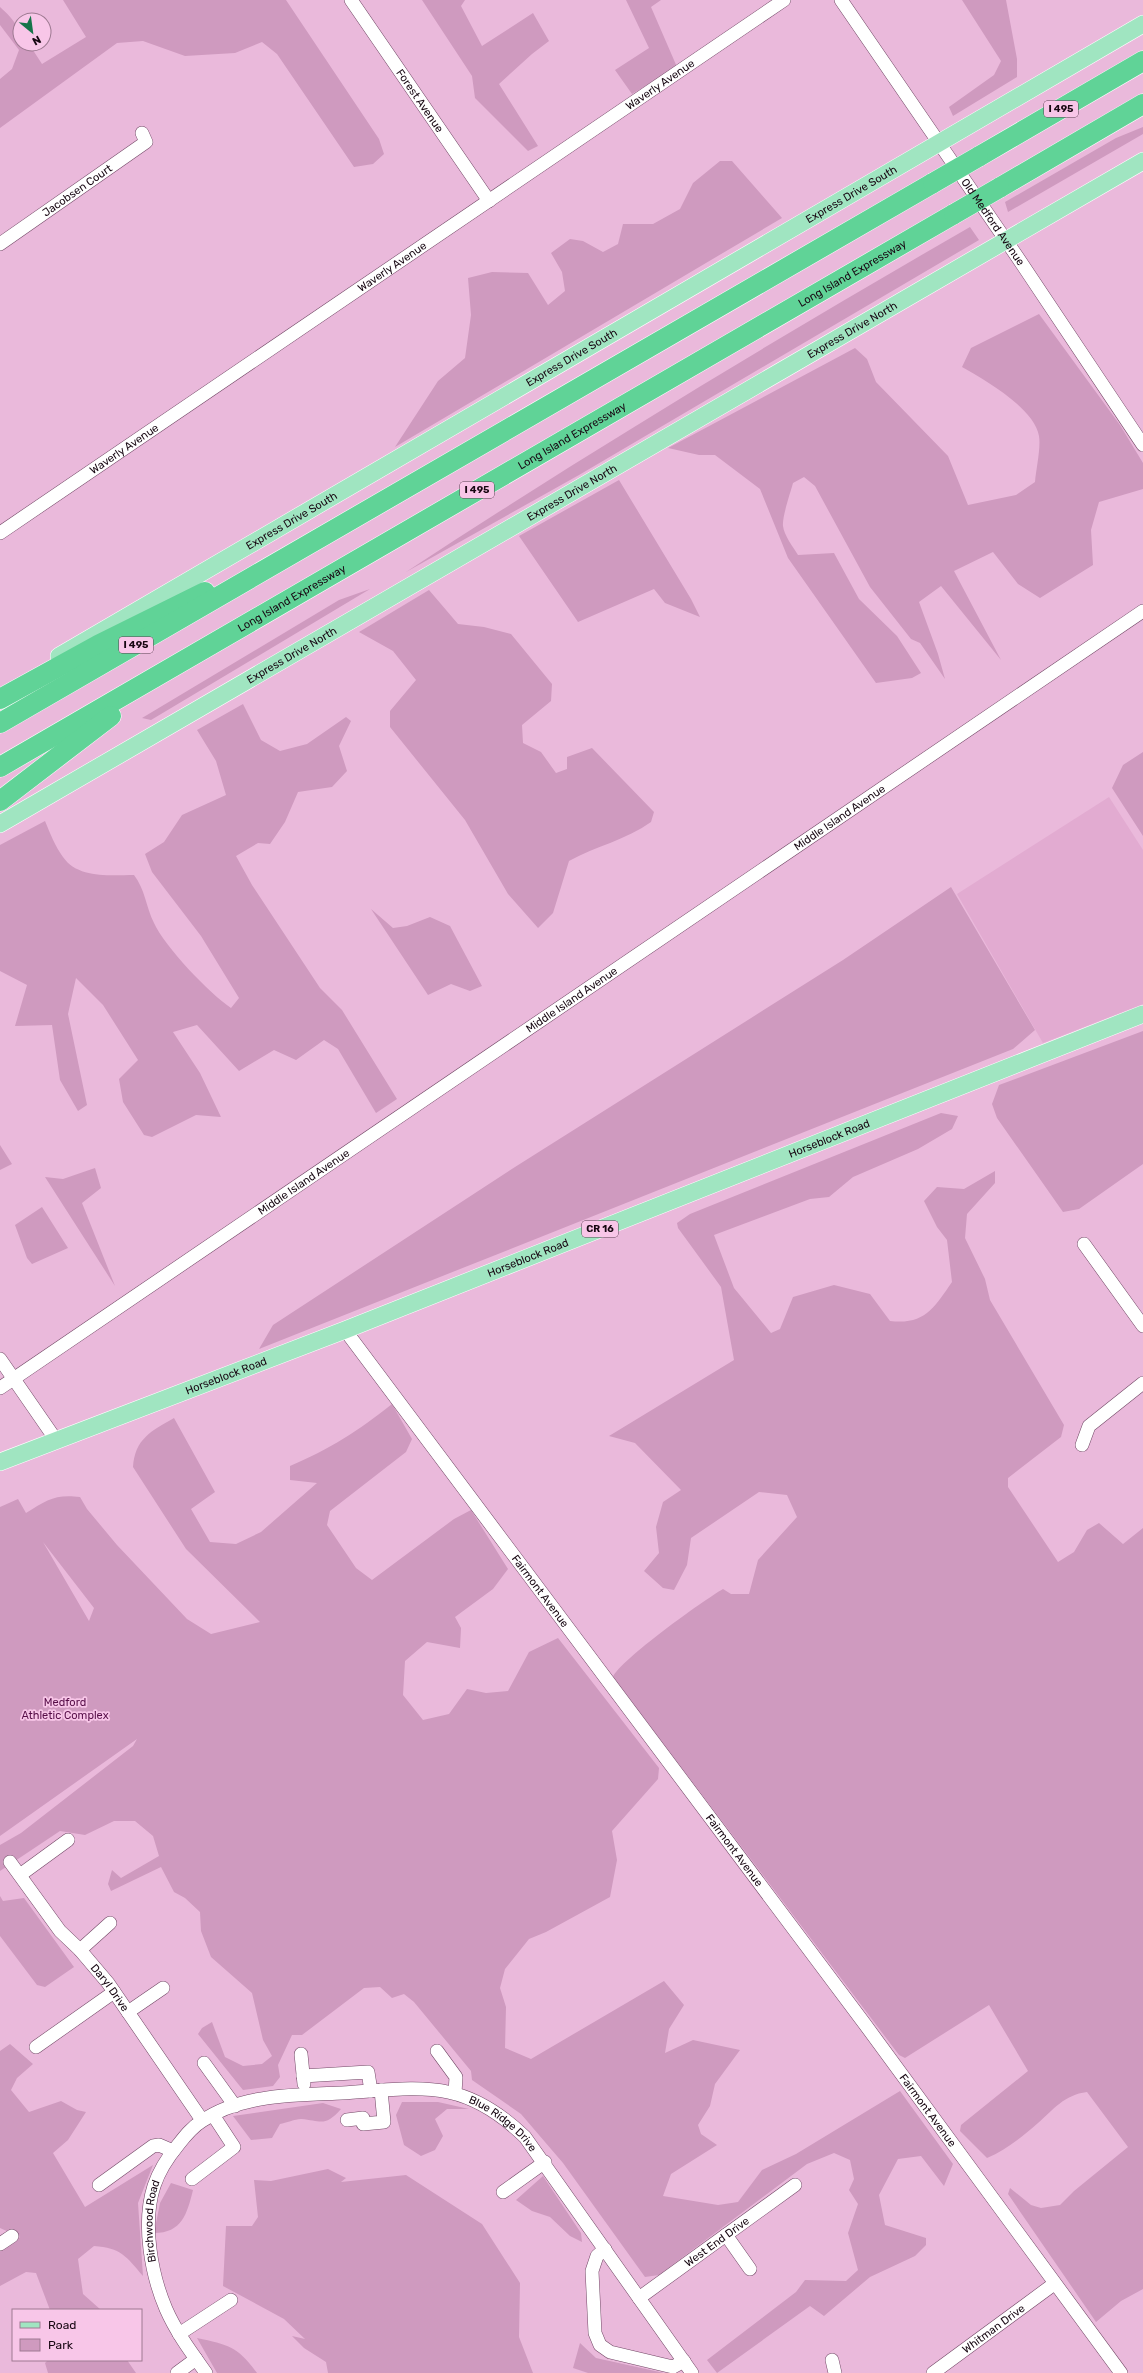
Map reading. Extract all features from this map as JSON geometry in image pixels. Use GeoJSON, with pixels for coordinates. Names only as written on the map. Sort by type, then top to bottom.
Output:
{"type":"FeatureCollection","features":[{"type":"Feature","properties":{"kind":"highway","name":"I 495"},"geometry":{"type":"LineString","coordinates":[[0,723],[272,567],[1143,61]]}},
{"type":"Feature","properties":{"kind":"highway","name":"Long Island Expressway"},"geometry":{"type":"LineString","coordinates":[[0,767],[1143,104]]}},
{"type":"Feature","properties":{"kind":"highway"},"geometry":{"type":"LineString","coordinates":[[0,699],[72,658],[194,596],[272,567]]}},
{"type":"Feature","properties":{"kind":"highway"},"geometry":{"type":"LineString","coordinates":[[0,801],[93,728],[232,632]]}},
{"type":"Feature","properties":{"kind":"main road","name":"Express Drive South"},"geometry":{"type":"LineString","coordinates":[[0,690],[1143,24]]}},
{"type":"Feature","properties":{"kind":"main road","name":"Express Drive North"},"geometry":{"type":"LineString","coordinates":[[0,824],[1143,161]]}},
{"type":"Feature","properties":{"kind":"main road","name":"Horseblock Road"},"geometry":{"type":"LineString","coordinates":[[0,1462],[345,1330],[1143,1014]]}},
{"type":"Feature","properties":{"kind":"street","name":"Forest Avenue"},"geometry":{"type":"LineString","coordinates":[[351,0],[489,201]]}},
{"type":"Feature","properties":{"kind":"street","name":"Waverly Avenue"},"geometry":{"type":"LineString","coordinates":[[0,532],[784,0]]}},
{"type":"Feature","properties":{"kind":"street","name":"Old Medford Avenue"},"geometry":{"type":"LineString","coordinates":[[841,0],[1006,240],[1143,445]]}},
{"type":"Feature","properties":{"kind":"street","name":"Jacobsen Court"},"geometry":{"type":"LineString","coordinates":[[0,244],[146,142],[142,133]]}},
{"type":"Feature","properties":{"kind":"street","name":"Middle Island Avenue"},"geometry":{"type":"LineString","coordinates":[[0,1388],[1143,611]]}},
{"type":"Feature","properties":{"kind":"street"},"geometry":{"type":"LineString","coordinates":[[1084,1244],[1143,1326]]}},
{"type":"Feature","properties":{"kind":"street","name":"Fairmont Avenue"},"geometry":{"type":"LineString","coordinates":[[345,1330],[859,2017],[1054,2284],[1121,2373]]}},
{"type":"Feature","properties":{"kind":"street"},"geometry":{"type":"LineString","coordinates":[[0,1358],[56,1440]]}},
{"type":"Feature","properties":{"kind":"street"},"geometry":{"type":"LineString","coordinates":[[1082,1445],[1089,1426],[1143,1383]]}},
{"type":"Feature","properties":{"kind":"street"},"geometry":{"type":"LineString","coordinates":[[20,1875],[68,1840]]}},
{"type":"Feature","properties":{"kind":"street","name":"Daryl Drive"},"geometry":{"type":"LineString","coordinates":[[10,1862],[60,1931],[80,1950],[114,1992],[207,2118],[234,2147],[192,2178]]}},
{"type":"Feature","properties":{"kind":"street"},"geometry":{"type":"LineString","coordinates":[[80,1950],[110,1924]]}},
{"type":"Feature","properties":{"kind":"street"},"geometry":{"type":"LineString","coordinates":[[128,2012],[163,1988]]}},
{"type":"Feature","properties":{"kind":"street"},"geometry":{"type":"LineString","coordinates":[[36,2048],[114,1992]]}},
{"type":"Feature","properties":{"kind":"street"},"geometry":{"type":"LineString","coordinates":[[437,2051],[456,2077],[455,2093]]}},
{"type":"Feature","properties":{"kind":"street"},"geometry":{"type":"LineString","coordinates":[[301,2054],[306,2095]]}},
{"type":"Feature","properties":{"kind":"street"},"geometry":{"type":"LineString","coordinates":[[204,2063],[235,2106]]}},
{"type":"Feature","properties":{"kind":"street"},"geometry":{"type":"LineString","coordinates":[[303,2076],[368,2072],[376,2091],[384,2122],[363,2124],[363,2118],[347,2120]]}},
{"type":"Feature","properties":{"kind":"street","name":"Blue Ridge Drive"},"geometry":{"type":"LineString","coordinates":[[207,2118],[235,2106],[306,2095],[430,2088],[455,2093],[479,2102],[504,2117],[526,2137],[692,2373]]}},
{"type":"Feature","properties":{"kind":"street","name":"Birchwood Road"},"geometry":{"type":"LineString","coordinates":[[206,2373],[179,2334],[166,2309],[156,2281],[149,2235],[154,2186],[173,2151],[192,2128],[207,2118]]}},
{"type":"Feature","properties":{"kind":"street"},"geometry":{"type":"LineString","coordinates":[[99,2185],[153,2146],[159,2145],[173,2151]]}},
{"type":"Feature","properties":{"kind":"street"},"geometry":{"type":"LineString","coordinates":[[503,2192],[544,2162]]}},
{"type":"Feature","properties":{"kind":"street","name":"West End Drive"},"geometry":{"type":"LineString","coordinates":[[639,2298],[795,2185]]}},
{"type":"Feature","properties":{"kind":"street"},"geometry":{"type":"LineString","coordinates":[[726,2235],[750,2269]]}},
{"type":"Feature","properties":{"kind":"street"},"geometry":{"type":"LineString","coordinates":[[0,2244],[12,2236]]}},
{"type":"Feature","properties":{"kind":"street"},"geometry":{"type":"LineString","coordinates":[[605,2249],[597,2256],[592,2271],[595,2333],[600,2345],[610,2352],[673,2367],[684,2362]]}},
{"type":"Feature","properties":{"kind":"street","name":"Whitman Drive"},"geometry":{"type":"LineString","coordinates":[[933,2373],[1054,2284]]}},
{"type":"Feature","properties":{"kind":"street"},"geometry":{"type":"LineString","coordinates":[[179,2334],[231,2300]]}},
{"type":"Feature","properties":{"kind":"street"},"geometry":{"type":"LineString","coordinates":[[177,2373],[196,2360]]}},
{"type":"Feature","properties":{"kind":"street"},"geometry":{"type":"LineString","coordinates":[[832,2360],[835,2373]]}},
{"type":"Feature","properties":{"kind":"shaded area"},"geometry":{"type":"Polygon","coordinates":[[[1109,797],[1143,850],[1143,1004],[1043,1043],[957,894],[1109,797]]]}},
{"type":"Feature","properties":{"kind":"green space"},"geometry":{"type":"Polygon","coordinates":[[[63,0],[286,0],[379,139],[384,154],[373,164],[354,167],[277,54],[262,42],[235,53],[185,56],[143,41],[117,43],[0,128],[0,79],[12,69],[18,52],[34,52],[42,64],[86,37],[63,0]]]}},
{"type":"Feature","properties":{"kind":"green space"},"geometry":{"type":"Polygon","coordinates":[[[422,0],[465,0],[461,6],[482,46],[533,13],[549,41],[532,54],[499,84],[538,146],[528,151],[475,98],[472,76],[422,0]]]}},
{"type":"Feature","properties":{"kind":"green space"},"geometry":{"type":"Polygon","coordinates":[[[626,0],[661,0],[651,7],[677,67],[632,94],[615,70],[649,48],[626,0]]]}},
{"type":"Feature","properties":{"kind":"green space"},"geometry":{"type":"Polygon","coordinates":[[[962,0],[1006,0],[1017,59],[1017,77],[953,116],[949,107],[994,75],[1001,61],[962,0]]]}},
{"type":"Feature","properties":{"kind":"green space"},"geometry":{"type":"Polygon","coordinates":[[[0,7],[12,19],[12,41],[0,25],[0,7]]]}},
{"type":"Feature","properties":{"kind":"green space"},"geometry":{"type":"Polygon","coordinates":[[[1143,127],[1143,134],[1008,212],[1005,202],[1116,138],[1143,127]]]}},
{"type":"Feature","properties":{"kind":"green space"},"geometry":{"type":"Polygon","coordinates":[[[720,161],[732,161],[782,218],[395,447],[438,381],[465,358],[471,315],[468,278],[492,272],[528,273],[548,305],[565,291],[562,272],[551,253],[570,239],[583,241],[603,252],[618,244],[623,224],[653,224],[680,209],[693,183],[720,161]]]}},
{"type":"Feature","properties":{"kind":"green space"},"geometry":{"type":"Polygon","coordinates":[[[970,227],[979,240],[579,475],[406,572],[685,395],[970,227]]]}},
{"type":"Feature","properties":{"kind":"green space"},"geometry":{"type":"Polygon","coordinates":[[[1039,314],[1120,425],[1143,463],[1143,489],[1099,502],[1091,530],[1093,565],[1040,598],[1018,584],[993,552],[954,571],[1001,660],[941,586],[919,602],[938,654],[945,679],[920,643],[911,639],[870,587],[815,486],[804,477],[793,483],[785,511],[783,526],[787,537],[798,555],[834,553],[859,599],[897,636],[921,673],[912,678],[876,683],[788,558],[760,489],[715,455],[699,455],[668,448],[855,348],[867,359],[876,382],[948,456],[968,505],[1016,495],[1035,482],[1039,453],[1039,436],[1035,426],[1019,405],[983,379],[962,367],[971,348],[1039,314]]]}},
{"type":"Feature","properties":{"kind":"green space"},"geometry":{"type":"Polygon","coordinates":[[[619,480],[691,599],[700,617],[665,603],[654,589],[578,622],[519,536],[619,480]]]}},
{"type":"Feature","properties":{"kind":"green space"},"geometry":{"type":"Polygon","coordinates":[[[370,589],[151,720],[142,718],[339,600],[370,589]]]}},
{"type":"Feature","properties":{"kind":"green space"},"geometry":{"type":"Polygon","coordinates":[[[429,590],[458,624],[484,627],[511,634],[552,684],[551,701],[522,725],[523,743],[541,752],[556,773],[567,769],[567,757],[592,748],[654,812],[651,822],[631,834],[569,861],[553,913],[538,928],[508,894],[465,820],[390,727],[390,711],[416,680],[393,651],[359,632],[429,590]]]}},
{"type":"Feature","properties":{"kind":"green space"},"geometry":{"type":"Polygon","coordinates":[[[243,704],[261,740],[280,751],[307,744],[346,717],[351,721],[339,746],[347,771],[332,787],[298,792],[285,822],[270,844],[258,843],[236,856],[252,885],[320,988],[342,1010],[397,1099],[376,1113],[338,1049],[324,1040],[296,1060],[274,1050],[239,1071],[197,1025],[173,1032],[200,1073],[221,1117],[196,1115],[152,1137],[144,1135],[123,1102],[119,1079],[138,1060],[103,1005],[76,978],[68,1014],[87,1105],[78,1111],[60,1080],[52,1025],[15,1026],[27,985],[0,971],[0,845],[45,821],[60,853],[69,864],[77,869],[105,875],[134,875],[141,886],[154,923],[168,944],[188,969],[211,992],[231,1008],[239,998],[201,936],[152,872],[145,854],[164,842],[182,815],[226,795],[216,761],[197,730],[243,704]]]}},
{"type":"Feature","properties":{"kind":"green space"},"geometry":{"type":"Polygon","coordinates":[[[1143,752],[1143,836],[1112,788],[1123,765],[1143,752]]]}},
{"type":"Feature","properties":{"kind":"green space"},"geometry":{"type":"Polygon","coordinates":[[[951,887],[1035,1030],[1013,1049],[259,1349],[273,1325],[515,1167],[843,960],[951,887]]]}},
{"type":"Feature","properties":{"kind":"green space"},"geometry":{"type":"Polygon","coordinates":[[[371,909],[393,928],[407,926],[430,917],[450,926],[482,986],[470,991],[451,984],[428,995],[371,909]]]}},
{"type":"Feature","properties":{"kind":"green space"},"geometry":{"type":"Polygon","coordinates":[[[1143,1031],[1143,1164],[1079,1209],[1063,1212],[997,1118],[992,1104],[999,1085],[1143,1031]]]}},
{"type":"Feature","properties":{"kind":"green space"},"geometry":{"type":"Polygon","coordinates":[[[941,1113],[958,1116],[952,1129],[918,1149],[853,1177],[829,1197],[810,1199],[714,1235],[734,1288],[771,1333],[780,1329],[793,1297],[834,1285],[870,1294],[890,1321],[902,1322],[912,1320],[927,1313],[934,1307],[952,1282],[947,1240],[937,1227],[924,1201],[937,1187],[964,1189],[995,1171],[995,1183],[967,1214],[965,1238],[985,1279],[990,1300],[1064,1425],[1061,1437],[1008,1478],[1008,1487],[1058,1562],[1074,1552],[1087,1530],[1099,1523],[1123,1544],[1143,1528],[1143,2289],[1121,2301],[1096,2322],[1008,2194],[1010,2188],[1031,2205],[1041,2208],[1060,2205],[1074,2191],[1128,2147],[1087,2092],[1066,2099],[1014,2143],[987,2158],[960,2131],[961,2125],[1028,2071],[989,2005],[905,2058],[899,2055],[613,1677],[630,1658],[646,1645],[682,1617],[723,1589],[731,1594],[749,1594],[758,1560],[797,1517],[787,1495],[759,1492],[691,1538],[687,1565],[674,1590],[663,1588],[644,1571],[659,1553],[656,1527],[663,1502],[681,1490],[635,1443],[609,1436],[734,1360],[721,1287],[678,1228],[677,1223],[690,1214],[941,1113]]]}},
{"type":"Feature","properties":{"kind":"green space"},"geometry":{"type":"Polygon","coordinates":[[[0,1145],[12,1164],[0,1170],[0,1145]]]}},
{"type":"Feature","properties":{"kind":"green space"},"geometry":{"type":"Polygon","coordinates":[[[95,1168],[101,1188],[82,1203],[115,1286],[45,1177],[63,1179],[95,1168]]]}},
{"type":"Feature","properties":{"kind":"green space"},"geometry":{"type":"Polygon","coordinates":[[[42,1207],[68,1248],[32,1264],[27,1258],[15,1225],[42,1207]]]}},
{"type":"Feature","properties":{"kind":"green space","name":"Medford Athletic Complex"},"geometry":{"type":"Polygon","coordinates":[[[392,1404],[412,1439],[406,1452],[330,1511],[327,1525],[356,1568],[372,1580],[454,1519],[471,1510],[508,1569],[493,1589],[455,1617],[461,1628],[460,1648],[427,1642],[405,1661],[403,1695],[423,1720],[449,1714],[467,1689],[486,1693],[508,1691],[529,1652],[558,1638],[659,1768],[658,1779],[612,1831],[617,1860],[610,1897],[546,1932],[529,1939],[505,1969],[500,1988],[506,2007],[505,2048],[531,2059],[664,1981],[684,2005],[669,2029],[665,2053],[693,2040],[740,2050],[715,2084],[710,2106],[698,2125],[701,2134],[717,2145],[671,2174],[663,2196],[718,2205],[738,2202],[762,2170],[796,2154],[900,2091],[953,2164],[944,2186],[921,2156],[898,2159],[879,2195],[885,2225],[926,2238],[926,2245],[915,2256],[870,2277],[824,2316],[810,2306],[717,2373],[707,2360],[796,2292],[805,2280],[846,2281],[858,2270],[848,2233],[858,2204],[849,2190],[854,2179],[850,2160],[834,2153],[807,2164],[659,2275],[645,2277],[563,2163],[521,2114],[472,2080],[471,2071],[414,2002],[404,1994],[392,1998],[380,1987],[364,1988],[302,2035],[292,2035],[278,2065],[280,2077],[273,2086],[243,2090],[198,2034],[202,2028],[212,2022],[225,2057],[243,2066],[262,2064],[272,2056],[263,2040],[252,1993],[211,1957],[201,1931],[200,1912],[185,1898],[174,1892],[161,1867],[111,1891],[108,1884],[112,1870],[121,1878],[159,1856],[153,1836],[135,1821],[114,1821],[85,1835],[60,1831],[0,1871],[0,1845],[21,1833],[133,1746],[137,1739],[0,1836],[0,1507],[18,1499],[26,1513],[57,1497],[80,1497],[87,1509],[117,1545],[187,1619],[211,1634],[260,1622],[186,1549],[133,1467],[137,1449],[151,1432],[174,1418],[215,1492],[191,1509],[210,1542],[236,1544],[261,1532],[317,1483],[290,1480],[290,1466],[331,1446],[392,1404]],[[43,1542],[89,1621],[94,1608],[43,1542]]]}},
{"type":"Feature","properties":{"kind":"green space"},"geometry":{"type":"Polygon","coordinates":[[[0,1896],[3,1901],[24,1898],[74,1967],[45,1987],[37,1985],[0,1936],[0,1896]]]}},
{"type":"Feature","properties":{"kind":"green space"},"geometry":{"type":"Polygon","coordinates":[[[10,2044],[33,2064],[17,2078],[11,2090],[29,2112],[61,2101],[77,2110],[86,2112],[68,2140],[53,2153],[85,2207],[153,2165],[138,2203],[143,2276],[127,2258],[111,2249],[94,2246],[78,2259],[83,2294],[100,2309],[50,2309],[36,2273],[26,2272],[0,2286],[0,2251],[20,2237],[0,2228],[0,2051],[10,2044]]]}},
{"type":"Feature","properties":{"kind":"green space"},"geometry":{"type":"Polygon","coordinates":[[[402,2102],[438,2102],[469,2109],[447,2109],[435,2119],[443,2136],[435,2150],[421,2156],[404,2145],[396,2115],[402,2102]]]}},
{"type":"Feature","properties":{"kind":"green space"},"geometry":{"type":"Polygon","coordinates":[[[323,2103],[341,2109],[336,2115],[323,2122],[301,2119],[280,2124],[272,2138],[251,2140],[233,2116],[323,2103]]]}},
{"type":"Feature","properties":{"kind":"green space"},"geometry":{"type":"Polygon","coordinates":[[[328,2169],[346,2178],[341,2182],[406,2175],[482,2224],[520,2283],[519,2337],[533,2373],[328,2373],[326,2362],[304,2348],[292,2336],[305,2339],[284,2319],[223,2286],[226,2226],[252,2226],[258,2217],[254,2180],[271,2181],[328,2169]]]}},
{"type":"Feature","properties":{"kind":"green space"},"geometry":{"type":"Polygon","coordinates":[[[543,2176],[581,2233],[582,2242],[570,2236],[550,2217],[532,2211],[516,2200],[543,2176]]]}},
{"type":"Feature","properties":{"kind":"green space"},"geometry":{"type":"Polygon","coordinates":[[[171,2183],[193,2190],[188,2207],[182,2220],[177,2226],[171,2230],[154,2233],[160,2203],[171,2183]]]}},
{"type":"Feature","properties":{"kind":"green space"},"geometry":{"type":"Polygon","coordinates":[[[197,2338],[232,2348],[244,2357],[257,2373],[217,2373],[197,2338]]]}},
{"type":"Feature","properties":{"kind":"green space"},"geometry":{"type":"Polygon","coordinates":[[[580,2343],[596,2358],[664,2373],[588,2373],[573,2368],[580,2343]]]}},
{"type":"Feature","properties":{"kind":"green space"},"geometry":{"type":"Polygon","coordinates":[[[47,2361],[128,2361],[136,2373],[48,2373],[45,2363],[47,2361]]]}}]}
